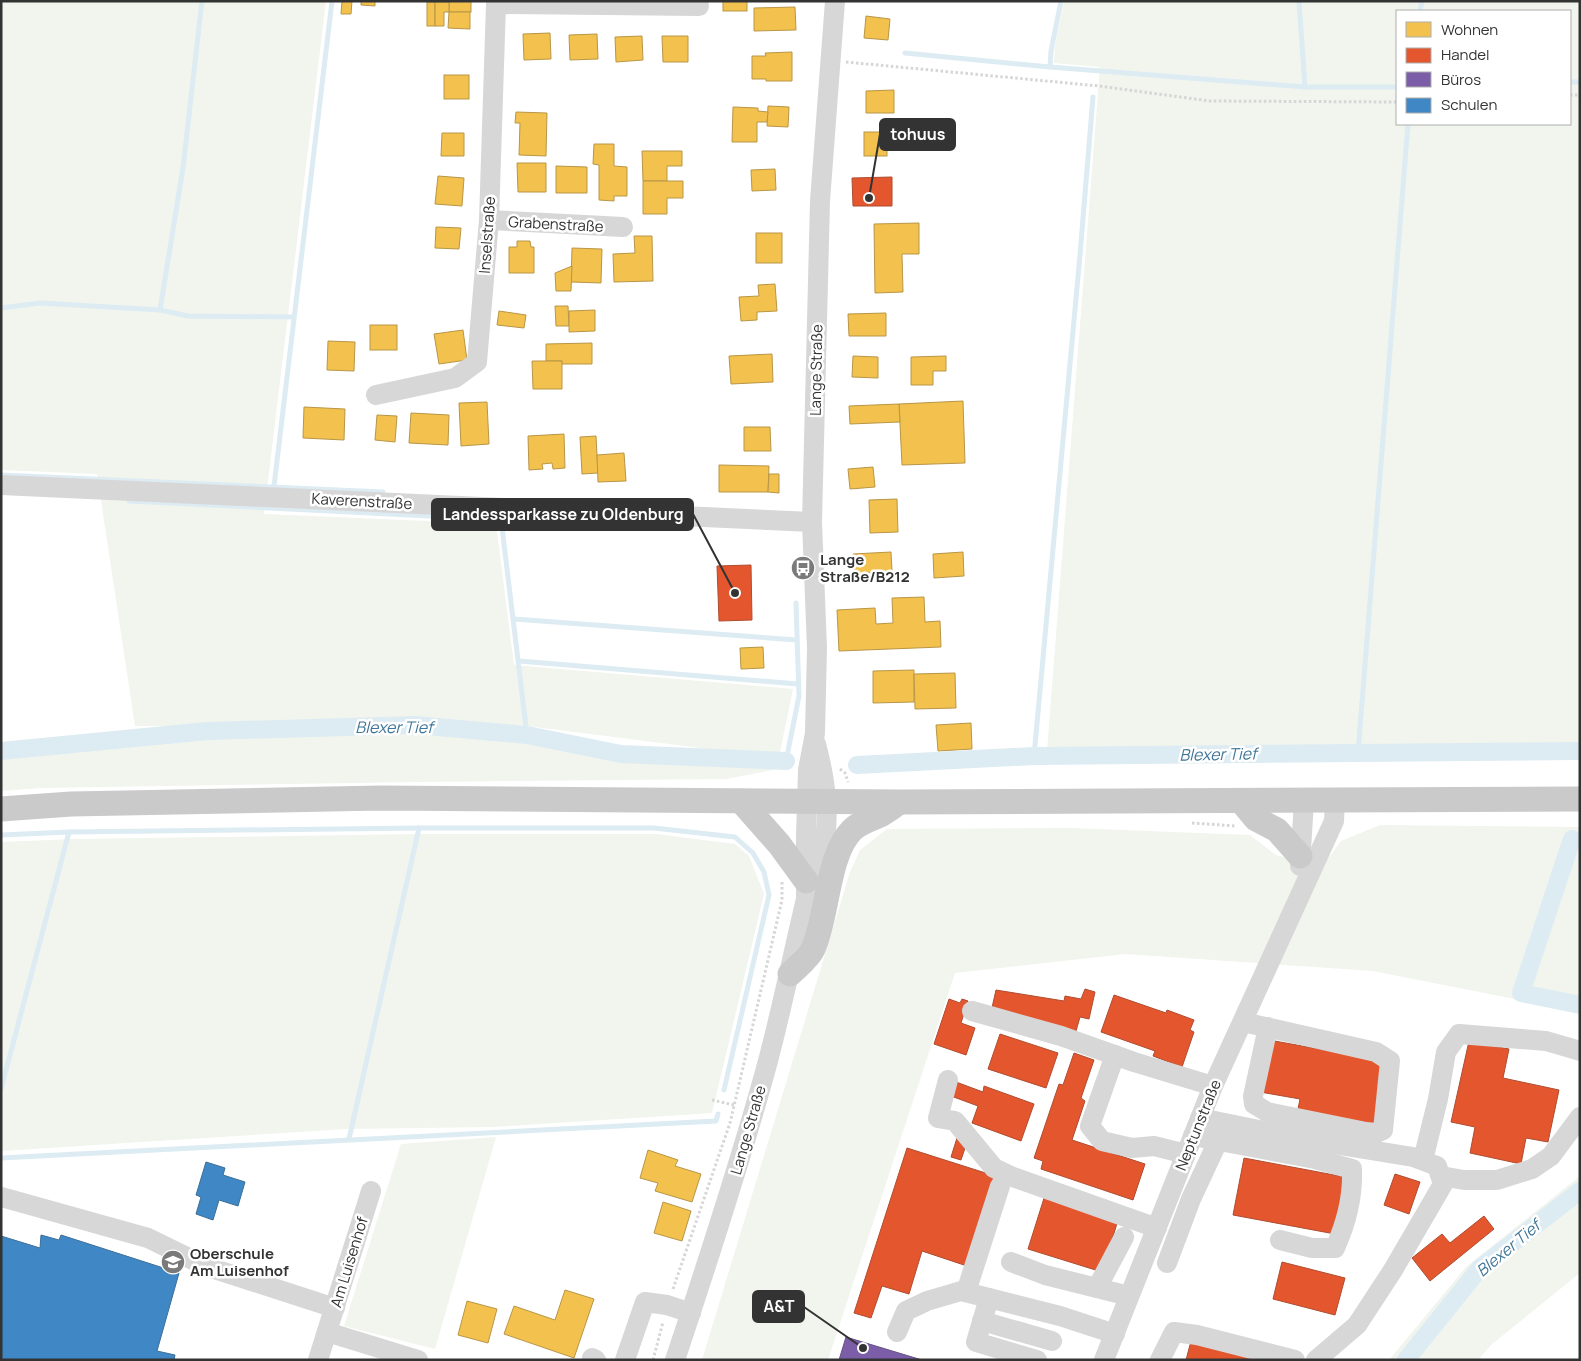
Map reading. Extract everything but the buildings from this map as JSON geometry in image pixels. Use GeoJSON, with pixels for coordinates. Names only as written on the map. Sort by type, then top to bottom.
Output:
{"type":"FeatureCollection","features":[{"type":"Feature","properties":{"kind":"main road"},"geometry":{"type":"LineString","coordinates":[[1,809],[80,804],[381,798],[900,802],[1580,799]]}},
{"type":"Feature","properties":{"kind":"main road"},"geometry":{"type":"LineString","coordinates":[[741,801],[779,844],[798,885]]}},
{"type":"Feature","properties":{"kind":"main road"},"geometry":{"type":"LineString","coordinates":[[1241,801],[1256,819],[1277,830],[1300,856]]}},
{"type":"Feature","properties":{"kind":"main road"},"geometry":{"type":"LineString","coordinates":[[790,974],[813,951],[825,909],[834,866],[847,836],[852,830],[868,819],[881,814],[900,802]]}},
{"type":"Feature","properties":{"kind":"street","name":"Lange Straße"},"geometry":{"type":"LineString","coordinates":[[675,1360],[734,1180],[790,974],[798,885],[816,800],[808,770],[815,740],[817,648],[812,522],[820,201],[835,1]]}},
{"type":"Feature","properties":{"kind":"street"},"geometry":{"type":"LineString","coordinates":[[497,3],[699,6]]}},
{"type":"Feature","properties":{"kind":"street","name":"Inselstraße"},"geometry":{"type":"LineString","coordinates":[[376,395],[455,378],[477,362],[488,220],[497,3]]}},
{"type":"Feature","properties":{"kind":"street","name":"Grabenstraße"},"geometry":{"type":"LineString","coordinates":[[488,220],[623,227]]}},
{"type":"Feature","properties":{"kind":"street","name":"Kaverenstraße"},"geometry":{"type":"LineString","coordinates":[[1,485],[812,522]]}},
{"type":"Feature","properties":{"kind":"street","name":"Neptunstraße"},"geometry":{"type":"LineString","coordinates":[[1104,1360],[1213,1086],[1334,821],[1335,800]]}},
{"type":"Feature","properties":{"kind":"street","name":"Neptunstraße"},"geometry":{"type":"LineString","coordinates":[[1300,893],[1300,856],[1304,801]]}},
{"type":"Feature","properties":{"kind":"street"},"geometry":{"type":"LineString","coordinates":[[972,1011],[1061,1036],[1213,1086]]}},
{"type":"Feature","properties":{"kind":"street"},"geometry":{"type":"LineString","coordinates":[[1243,1022],[1268,1027],[1376,1052],[1390,1061],[1383,1130],[1376,1133],[1366,1132],[1268,1112],[1254,1104],[1254,1087],[1268,1027]]}},
{"type":"Feature","properties":{"kind":"street"},"geometry":{"type":"LineString","coordinates":[[1423,1160],[1438,1099],[1446,1052],[1459,1034],[1546,1041],[1580,1051]]}},
{"type":"Feature","properties":{"kind":"street"},"geometry":{"type":"LineString","coordinates":[[1115,1055],[1090,1126],[1102,1141],[1132,1148],[1189,1145],[1218,1141],[1352,1169],[1352,1184],[1348,1206],[1341,1234],[1335,1248],[1312,1248],[1280,1240]]}},
{"type":"Feature","properties":{"kind":"street"},"geometry":{"type":"LineString","coordinates":[[948,1080],[938,1118],[955,1121],[994,1168],[1013,1177],[1156,1228]]}},
{"type":"Feature","properties":{"kind":"street"},"geometry":{"type":"LineString","coordinates":[[1441,1176],[1464,1180],[1497,1180],[1532,1169],[1551,1156],[1580,1117]]}},
{"type":"Feature","properties":{"kind":"street"},"geometry":{"type":"LineString","coordinates":[[1200,1118],[1303,1139],[1413,1157],[1438,1166],[1443,1184],[1393,1270],[1357,1326],[1316,1360]]}},
{"type":"Feature","properties":{"kind":"street"},"geometry":{"type":"LineString","coordinates":[[1167,1263],[1192,1199],[1218,1141]]}},
{"type":"Feature","properties":{"kind":"street"},"geometry":{"type":"LineString","coordinates":[[966,1292],[1000,1186]]}},
{"type":"Feature","properties":{"kind":"street","name":"Am Luisenhof"},"geometry":{"type":"LineString","coordinates":[[318,1360],[371,1191]]}},
{"type":"Feature","properties":{"kind":"street"},"geometry":{"type":"LineString","coordinates":[[1,1197],[148,1238],[205,1266],[335,1308]]}},
{"type":"Feature","properties":{"kind":"street"},"geometry":{"type":"LineString","coordinates":[[1097,1288],[1124,1237]]}},
{"type":"Feature","properties":{"kind":"street"},"geometry":{"type":"LineString","coordinates":[[1011,1262],[1045,1274],[1129,1296]]}},
{"type":"Feature","properties":{"kind":"street"},"geometry":{"type":"LineString","coordinates":[[897,1332],[906,1311],[927,1301],[961,1291],[1060,1316],[1114,1334]]}},
{"type":"Feature","properties":{"kind":"street"},"geometry":{"type":"LineString","coordinates":[[989,1298],[976,1342],[1036,1360]]}},
{"type":"Feature","properties":{"kind":"street"},"geometry":{"type":"LineString","coordinates":[[625,1360],[645,1302],[667,1305],[691,1313]]}},
{"type":"Feature","properties":{"kind":"street"},"geometry":{"type":"LineString","coordinates":[[982,1321],[1049,1350],[1060,1316]]}},
{"type":"Feature","properties":{"kind":"street"},"geometry":{"type":"LineString","coordinates":[[327,1332],[418,1360]]}},
{"type":"Feature","properties":{"kind":"street"},"geometry":{"type":"LineString","coordinates":[[1160,1360],[1174,1332],[1197,1335],[1295,1360]]}},
{"type":"Feature","properties":{"kind":"path"},"geometry":{"type":"LineString","coordinates":[[839,61],[1099,86],[1210,101],[1396,102]]}},
{"type":"Feature","properties":{"kind":"path"},"geometry":{"type":"LineString","coordinates":[[653,1360],[667,1305],[730,1123],[782,900],[798,885]]}},
{"type":"Feature","properties":{"kind":"path"},"geometry":{"type":"LineString","coordinates":[[712,1100],[734,1105]]}},
{"type":"Feature","properties":{"kind":"shaded area"},"geometry":{"type":"Polygon","coordinates":[[[1,1],[326,1],[264,514],[496,524],[514,665],[793,689],[780,752],[772,757],[519,725],[135,726],[97,474],[1,470],[1,1]]]}},
{"type":"Feature","properties":{"kind":"shaded area"},"geometry":{"type":"Polygon","coordinates":[[[1064,1],[1580,1],[1580,747],[1047,751],[1100,67],[1054,63],[1055,45],[1064,1]]]}},
{"type":"Feature","properties":{"kind":"shaded area"},"geometry":{"type":"Polygon","coordinates":[[[411,732],[518,739],[624,762],[783,768],[726,779],[42,788],[1,791],[1,758],[234,737],[411,732]]]}},
{"type":"Feature","properties":{"kind":"shaded area"},"geometry":{"type":"Polygon","coordinates":[[[1380,825],[1580,827],[1580,1012],[1373,971],[1125,954],[955,973],[828,1360],[702,1360],[850,872],[860,850],[887,829],[1071,828],[1250,835],[1276,855],[1322,867],[1341,841],[1380,825]]]}},
{"type":"Feature","properties":{"kind":"shaded area"},"geometry":{"type":"Polygon","coordinates":[[[423,834],[656,834],[735,844],[749,856],[764,894],[712,1113],[493,1127],[345,1129],[1,1151],[1,842],[73,839],[423,834]]]}},
{"type":"Feature","properties":{"kind":"shaded area"},"geometry":{"type":"Polygon","coordinates":[[[496,1137],[435,1349],[344,1326],[401,1144],[496,1137]]]}},
{"type":"Feature","properties":{"kind":"shaded area"},"geometry":{"type":"Polygon","coordinates":[[[1580,1176],[1580,1273],[1491,1345],[1478,1360],[1389,1360],[1466,1267],[1580,1176]]]}},
{"type":"Feature","properties":{"kind":"waterway"},"geometry":{"type":"LineString","coordinates":[[160,310],[183,168],[202,1]]}},
{"type":"Feature","properties":{"kind":"waterway"},"geometry":{"type":"LineString","coordinates":[[274,486],[332,1]]}},
{"type":"Feature","properties":{"kind":"waterway"},"geometry":{"type":"LineString","coordinates":[[1050,67],[1051,51],[1061,1]]}},
{"type":"Feature","properties":{"kind":"waterway"},"geometry":{"type":"LineString","coordinates":[[1299,1],[1305,87]]}},
{"type":"Feature","properties":{"kind":"waterway"},"geometry":{"type":"LineString","coordinates":[[1420,10],[1422,1]]}},
{"type":"Feature","properties":{"kind":"waterway"},"geometry":{"type":"LineString","coordinates":[[905,53],[1050,67],[1305,87],[1396,87]]}},
{"type":"Feature","properties":{"kind":"waterway"},"geometry":{"type":"LineString","coordinates":[[1571,82],[1580,82]]}},
{"type":"Feature","properties":{"kind":"waterway"},"geometry":{"type":"LineString","coordinates":[[1034,756],[1093,97]]}},
{"type":"Feature","properties":{"kind":"waterway"},"geometry":{"type":"LineString","coordinates":[[1358,753],[1408,125]]}},
{"type":"Feature","properties":{"kind":"waterway"},"geometry":{"type":"LineString","coordinates":[[1,308],[40,303],[160,310],[188,316],[294,317]]}},
{"type":"Feature","properties":{"kind":"waterway"},"geometry":{"type":"LineString","coordinates":[[1,475],[383,492]]}},
{"type":"Feature","properties":{"kind":"waterway"},"geometry":{"type":"LineString","coordinates":[[129,501],[630,526]]}},
{"type":"Feature","properties":{"kind":"waterway"},"geometry":{"type":"LineString","coordinates":[[501,519],[527,735]]}},
{"type":"Feature","properties":{"kind":"waterway"},"geometry":{"type":"LineString","coordinates":[[786,761],[799,696],[796,603]]}},
{"type":"Feature","properties":{"kind":"waterway"},"geometry":{"type":"LineString","coordinates":[[514,619],[797,640]]}},
{"type":"Feature","properties":{"kind":"waterway"},"geometry":{"type":"LineString","coordinates":[[519,661],[798,684]]}},
{"type":"Feature","properties":{"kind":"waterway","name":"Blexer Tief"},"geometry":{"type":"LineString","coordinates":[[1,751],[207,731],[415,725],[527,735],[621,754],[786,761]]}},
{"type":"Feature","properties":{"kind":"waterway","name":"Blexer Tief"},"geometry":{"type":"LineString","coordinates":[[857,765],[1034,756],[1580,751]]}},
{"type":"Feature","properties":{"kind":"waterway"},"geometry":{"type":"LineString","coordinates":[[1,835],[69,832],[419,828],[654,828],[735,837],[753,853],[764,872],[769,895],[724,1090]]}},
{"type":"Feature","properties":{"kind":"waterway"},"geometry":{"type":"LineString","coordinates":[[349,1139],[419,828]]}},
{"type":"Feature","properties":{"kind":"waterway"},"geometry":{"type":"LineString","coordinates":[[1,1089],[69,832]]}},
{"type":"Feature","properties":{"kind":"waterway","name":"Blexer Tief"},"geometry":{"type":"LineString","coordinates":[[1572,839],[1521,993],[1580,1005]]}},
{"type":"Feature","properties":{"kind":"waterway"},"geometry":{"type":"LineString","coordinates":[[1,1158],[716,1121],[718,1114]]}},
{"type":"Feature","properties":{"kind":"waterway","name":"Blexer Tief"},"geometry":{"type":"LineString","coordinates":[[1406,1360],[1480,1268],[1580,1191]]}},
{"type":"Feature","properties":{"kind":"place","name":"tohuus"},"geometry":{"type":"Point","coordinates":[869,198]}},
{"type":"Feature","properties":{"kind":"place","name":"Lange Straße/B212"},"geometry":{"type":"Point","coordinates":[803,568]}},
{"type":"Feature","properties":{"kind":"place","name":"Landessparkasse zu Oldenburg"},"geometry":{"type":"Point","coordinates":[735,593]}},
{"type":"Feature","properties":{"kind":"place","name":"Oberschule Am Luisenhof"},"geometry":{"type":"Point","coordinates":[173,1262]}},
{"type":"Feature","properties":{"kind":"place","name":"A&T"},"geometry":{"type":"Point","coordinates":[863,1348]}}]}
